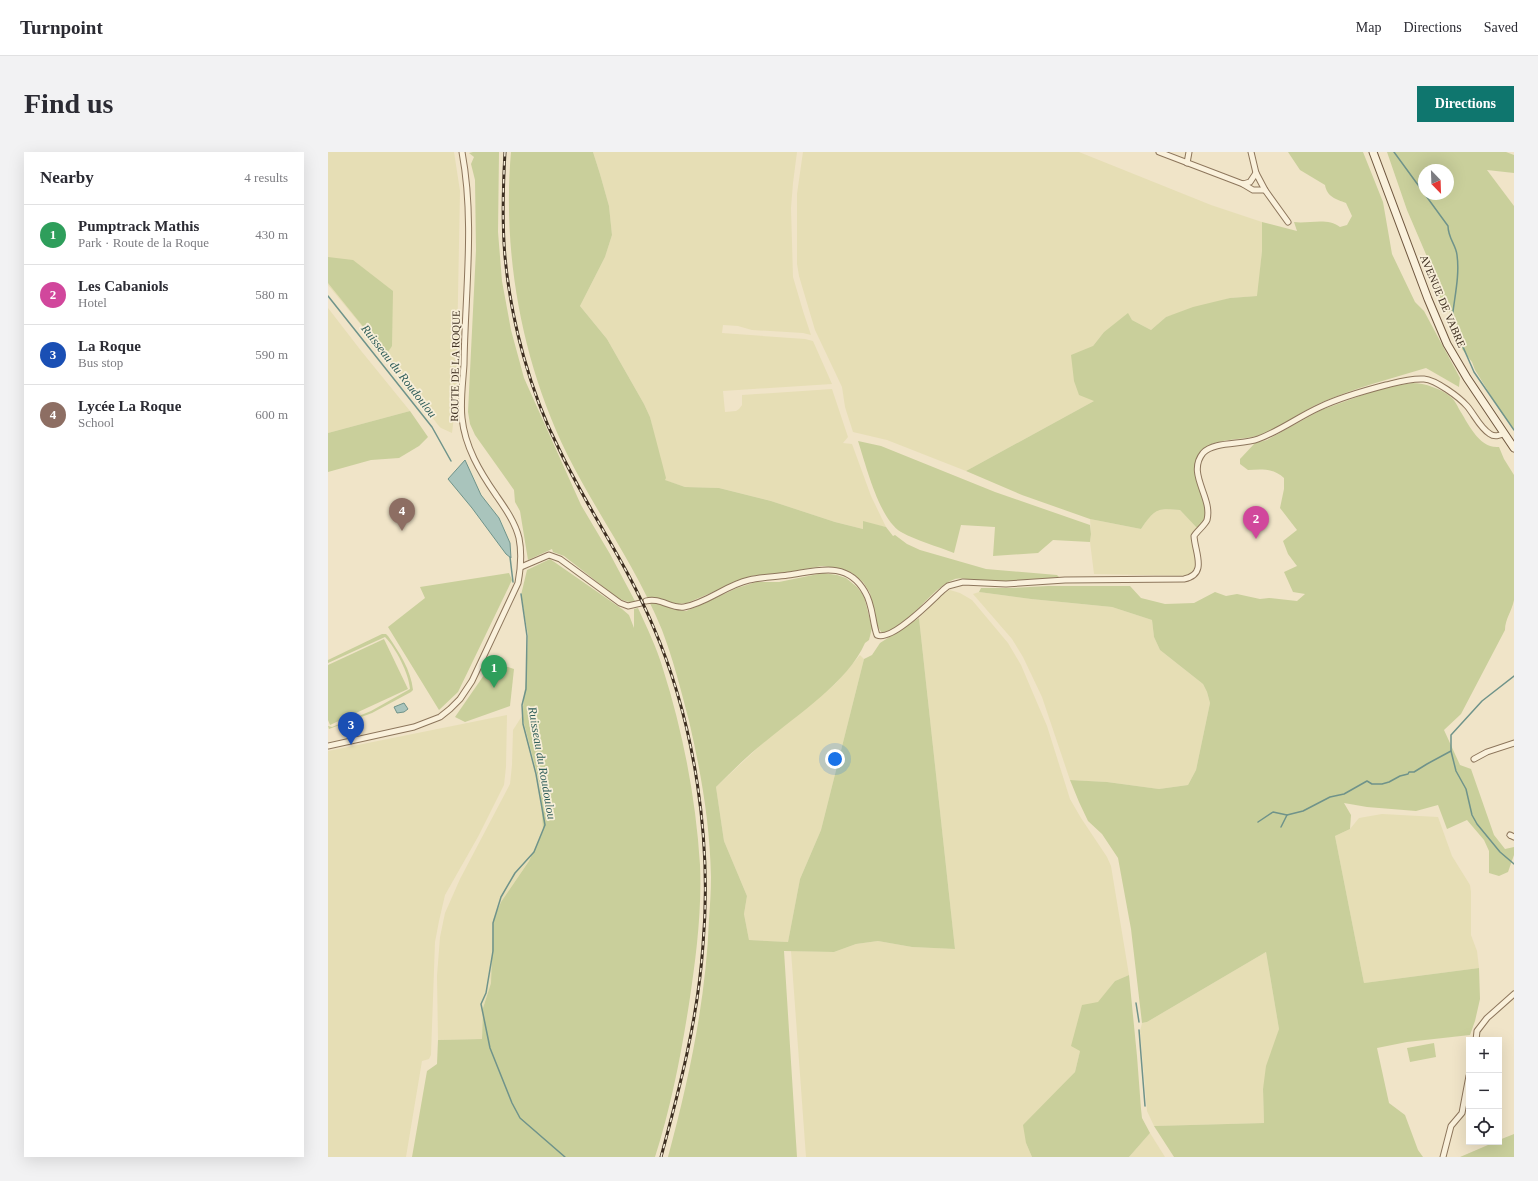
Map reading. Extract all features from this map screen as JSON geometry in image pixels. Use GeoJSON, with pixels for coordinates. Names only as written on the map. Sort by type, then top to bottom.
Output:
{"type":"FeatureCollection","features":[{"type":"Feature","properties":{"kind":"main road","name":"AVENUE DE VABRE"},"geometry":{"type":"LineString","coordinates":[[1373,152],[1425,292],[1448,344],[1467,378],[1514,448]]}},
{"type":"Feature","properties":{"kind":"street","name":"ROUTE DE LA ROQUE"},"geometry":{"type":"LineString","coordinates":[[328,746],[414,727],[440,716],[450,708],[472,682],[518,583],[521,567],[521,550],[516,529],[470,450],[462,418],[468,250],[467,198],[462,152]]}},
{"type":"Feature","properties":{"kind":"street"},"geometry":{"type":"LineString","coordinates":[[1159,152],[1242,184],[1253,190],[1265,190]]}},
{"type":"Feature","properties":{"kind":"street"},"geometry":{"type":"LineString","coordinates":[[1187,164],[1189,152]]}},
{"type":"Feature","properties":{"kind":"street"},"geometry":{"type":"LineString","coordinates":[[1252,152],[1256,173],[1265,190],[1288,222]]}},
{"type":"Feature","properties":{"kind":"street"},"geometry":{"type":"LineString","coordinates":[[1242,184],[1250,182],[1256,173]]}},
{"type":"Feature","properties":{"kind":"street"},"geometry":{"type":"LineString","coordinates":[[521,567],[549,555],[560,559],[620,603],[628,606],[653,599],[675,607],[684,607],[748,580],[821,569],[836,570],[848,575],[858,582],[866,592],[877,635],[880,637],[889,635],[913,618],[948,586],[963,582],[1006,584],[1065,580],[1184,580],[1193,578],[1197,574],[1199,563],[1194,536],[1206,521],[1208,508],[1197,474],[1198,465],[1203,454],[1216,446],[1250,442],[1271,435],[1319,408],[1350,395],[1412,378],[1426,379],[1444,388],[1466,405],[1488,432],[1494,436],[1504,433]]}},
{"type":"Feature","properties":{"kind":"street"},"geometry":{"type":"LineString","coordinates":[[1474,759],[1487,752],[1514,743]]}},
{"type":"Feature","properties":{"kind":"street"},"geometry":{"type":"LineString","coordinates":[[1476,1037],[1477,1031],[1487,1018],[1514,994]]}},
{"type":"Feature","properties":{"kind":"street"},"geometry":{"type":"LineString","coordinates":[[1443,1157],[1451,1126],[1462,1113],[1466,1092]]}},
{"type":"Feature","properties":{"kind":"shaded area"},"geometry":{"type":"Polygon","coordinates":[[[328,152],[454,152],[460,191],[456,401],[452,433],[438,425],[390,360],[328,285],[328,152]]]}},
{"type":"Feature","properties":{"kind":"shaded area"},"geometry":{"type":"Polygon","coordinates":[[[593,152],[797,152],[791,208],[793,277],[811,335],[803,333],[752,330],[738,326],[723,325],[722,333],[805,339],[813,341],[832,384],[723,391],[725,412],[736,411],[739,409],[742,405],[742,395],[832,389],[848,437],[843,443],[852,444],[871,496],[886,527],[863,522],[863,529],[835,522],[771,501],[719,488],[685,487],[664,480],[650,417],[644,404],[607,339],[580,306],[605,257],[612,235],[609,206],[593,152]]]}},
{"type":"Feature","properties":{"kind":"shaded area"},"geometry":{"type":"Polygon","coordinates":[[[803,152],[1079,152],[1211,205],[1262,222],[1262,251],[1258,296],[1230,298],[1166,317],[1151,330],[1132,320],[1128,314],[1104,332],[1093,346],[1094,401],[966,471],[887,440],[853,432],[845,407],[842,387],[815,330],[799,276],[797,264],[797,194],[803,152]]]}},
{"type":"Feature","properties":{"kind":"shaded area"},"geometry":{"type":"Polygon","coordinates":[[[328,308],[362,352],[410,411],[328,433],[328,308]]]}},
{"type":"Feature","properties":{"kind":"shaded area"},"geometry":{"type":"Polygon","coordinates":[[[1157,510],[1180,510],[1197,528],[1191,535],[1196,558],[1196,568],[1191,576],[1094,574],[1090,542],[1090,519],[1141,529],[1151,514],[1157,510]]]}},
{"type":"Feature","properties":{"kind":"shaded area"},"geometry":{"type":"Polygon","coordinates":[[[950,590],[960,593],[972,600],[1008,643],[1021,665],[1047,726],[1070,799],[1107,857],[1111,866],[1129,975],[1115,981],[1098,1003],[1080,1051],[1075,1072],[1057,1091],[1026,1143],[1032,1157],[806,1157],[791,951],[834,952],[856,944],[878,941],[912,947],[955,949],[919,618],[942,594],[950,590]]]}},
{"type":"Feature","properties":{"kind":"shaded area"},"geometry":{"type":"Polygon","coordinates":[[[979,592],[1112,607],[1152,620],[1154,637],[1160,650],[1203,684],[1210,703],[1196,770],[1188,785],[1159,789],[1107,782],[1070,780],[1042,697],[1023,657],[1012,639],[973,594],[979,592]]]}},
{"type":"Feature","properties":{"kind":"shaded area"},"geometry":{"type":"Polygon","coordinates":[[[860,655],[864,659],[821,830],[800,879],[788,942],[749,940],[744,914],[747,896],[724,841],[716,787],[764,742],[835,684],[860,655]]]}},
{"type":"Feature","properties":{"kind":"shaded area"},"geometry":{"type":"Polygon","coordinates":[[[507,715],[506,767],[504,785],[479,835],[445,895],[439,921],[435,942],[431,1055],[429,1059],[422,1061],[406,1157],[328,1157],[328,751],[507,715]]]}},
{"type":"Feature","properties":{"kind":"shaded area"},"geometry":{"type":"Polygon","coordinates":[[[522,716],[540,785],[543,830],[529,861],[501,902],[493,920],[491,983],[483,1008],[482,1039],[438,1040],[437,976],[440,937],[445,913],[460,879],[510,784],[513,730],[522,716]]]}},
{"type":"Feature","properties":{"kind":"shaded area"},"geometry":{"type":"Polygon","coordinates":[[[1382,814],[1438,817],[1452,856],[1470,885],[1471,935],[1477,951],[1479,968],[1364,983],[1335,836],[1350,829],[1359,818],[1382,814]]]}},
{"type":"Feature","properties":{"kind":"shaded area"},"geometry":{"type":"Polygon","coordinates":[[[1266,952],[1279,1029],[1263,1089],[1264,1123],[1154,1126],[1147,1111],[1140,1031],[1142,1023],[1147,1022],[1266,952]]]}},
{"type":"Feature","properties":{"kind":"shaded area"},"geometry":{"type":"Polygon","coordinates":[[[1150,1133],[1165,1157],[1129,1157],[1150,1133]]]}},
{"type":"Feature","properties":{"kind":"green space"},"geometry":{"type":"Polygon","coordinates":[[[499,152],[498,232],[502,281],[511,330],[524,378],[581,505],[610,554],[636,603],[619,599],[564,556],[553,552],[552,549],[528,560],[520,511],[515,502],[514,490],[475,435],[470,424],[468,412],[476,250],[475,180],[471,164],[474,157],[469,153],[499,152]]]}},
{"type":"Feature","properties":{"kind":"green space"},"geometry":{"type":"Polygon","coordinates":[[[511,152],[593,152],[609,206],[612,235],[605,257],[580,306],[607,339],[644,404],[650,417],[666,478],[665,480],[685,487],[719,488],[771,501],[835,522],[863,529],[863,521],[886,527],[893,536],[895,535],[907,544],[920,550],[986,569],[1057,575],[1059,577],[1036,580],[1007,581],[982,581],[961,578],[955,579],[937,591],[902,624],[892,630],[882,633],[877,626],[870,593],[863,582],[852,573],[839,568],[822,566],[790,572],[751,576],[687,603],[678,604],[670,602],[671,609],[686,611],[737,588],[756,582],[779,582],[823,573],[846,578],[857,587],[864,596],[872,628],[869,640],[865,643],[847,671],[835,684],[753,752],[716,787],[724,841],[747,896],[744,914],[749,940],[788,942],[800,879],[821,830],[864,659],[872,655],[880,643],[919,618],[955,949],[912,947],[878,941],[856,944],[834,952],[784,951],[797,1157],[668,1157],[689,1069],[704,979],[711,877],[709,837],[704,798],[689,721],[680,686],[662,630],[641,585],[567,454],[551,419],[538,382],[527,345],[513,268],[509,190],[511,152]]]}},
{"type":"Feature","properties":{"kind":"green space"},"geometry":{"type":"Polygon","coordinates":[[[1288,152],[1363,152],[1383,202],[1392,254],[1415,302],[1424,311],[1460,378],[1459,387],[1426,368],[1372,384],[1320,403],[1261,435],[1223,441],[1209,445],[1199,454],[1196,463],[1197,482],[1205,507],[1203,522],[1197,528],[1180,510],[1166,509],[1157,511],[1150,517],[1141,529],[1090,519],[1022,495],[966,471],[1094,401],[1079,395],[1074,381],[1071,355],[1093,346],[1104,332],[1128,313],[1132,320],[1151,330],[1166,317],[1193,307],[1230,298],[1257,296],[1262,251],[1262,222],[1297,231],[1294,222],[1329,222],[1340,227],[1347,225],[1352,216],[1346,203],[1332,197],[1325,185],[1300,170],[1288,152]]]}},
{"type":"Feature","properties":{"kind":"green space"},"geometry":{"type":"Polygon","coordinates":[[[1387,152],[1506,152],[1514,155],[1514,173],[1487,170],[1514,206],[1514,429],[1501,412],[1475,370],[1472,362],[1455,340],[1449,311],[1444,312],[1428,259],[1407,210],[1387,152]]]}},
{"type":"Feature","properties":{"kind":"green space"},"geometry":{"type":"Polygon","coordinates":[[[328,257],[353,260],[393,291],[392,346],[386,355],[328,283],[328,257]]]}},
{"type":"Feature","properties":{"kind":"green space"},"geometry":{"type":"Polygon","coordinates":[[[1412,383],[1433,387],[1452,398],[1470,428],[1480,440],[1492,447],[1499,447],[1504,459],[1514,475],[1513,604],[1506,622],[1505,630],[1461,714],[1444,730],[1460,765],[1471,769],[1494,835],[1505,849],[1514,847],[1514,855],[1508,872],[1499,876],[1489,873],[1489,851],[1484,840],[1467,820],[1447,829],[1438,805],[1416,811],[1367,807],[1344,803],[1351,815],[1350,829],[1335,836],[1364,983],[1479,968],[1480,999],[1475,1021],[1470,1035],[1407,1042],[1377,1048],[1389,1103],[1405,1115],[1418,1150],[1423,1157],[1174,1157],[1154,1126],[1264,1123],[1263,1089],[1266,1066],[1279,1029],[1266,952],[1147,1022],[1142,1023],[1131,929],[1118,858],[1102,834],[1088,821],[1070,780],[1107,782],[1159,789],[1188,785],[1196,770],[1210,703],[1207,692],[1203,684],[1160,650],[1154,637],[1152,620],[1112,607],[979,592],[981,588],[1130,586],[1141,598],[1165,604],[1194,603],[1215,592],[1226,596],[1237,594],[1260,599],[1269,598],[1297,601],[1305,594],[1293,592],[1284,572],[1297,566],[1288,554],[1283,541],[1297,530],[1280,508],[1284,489],[1284,478],[1272,471],[1262,469],[1248,470],[1240,464],[1240,459],[1255,443],[1267,440],[1321,410],[1382,388],[1412,383]]]}},
{"type":"Feature","properties":{"kind":"green space"},"geometry":{"type":"Polygon","coordinates":[[[410,411],[428,437],[419,446],[399,458],[371,460],[328,472],[328,433],[410,411]]]}},
{"type":"Feature","properties":{"kind":"green space"},"geometry":{"type":"Polygon","coordinates":[[[858,441],[881,446],[995,492],[1090,525],[1090,542],[1053,540],[1038,553],[993,556],[995,527],[961,525],[954,553],[914,538],[901,532],[886,516],[874,491],[858,441]]]}},
{"type":"Feature","properties":{"kind":"green space"},"geometry":{"type":"Polygon","coordinates":[[[550,559],[622,609],[629,615],[634,628],[634,609],[638,608],[661,661],[677,717],[688,766],[698,840],[700,900],[692,987],[683,1042],[671,1100],[655,1157],[412,1157],[427,1071],[437,1064],[438,1040],[482,1039],[483,1008],[491,983],[493,920],[501,902],[529,861],[543,830],[540,785],[522,716],[526,679],[528,635],[521,595],[527,570],[550,559]]]}},
{"type":"Feature","properties":{"kind":"green space"},"geometry":{"type":"Polygon","coordinates":[[[509,573],[512,580],[458,692],[439,710],[388,627],[425,598],[420,587],[509,573]]]}},
{"type":"Feature","properties":{"kind":"green space"},"geometry":{"type":"Polygon","coordinates":[[[382,634],[386,634],[388,636],[400,655],[410,675],[413,690],[372,713],[329,729],[328,726],[332,727],[371,711],[410,689],[407,676],[401,662],[385,637],[328,663],[328,660],[382,634]]]}},
{"type":"Feature","properties":{"kind":"green space"},"geometry":{"type":"Polygon","coordinates":[[[384,639],[408,689],[330,725],[328,720],[328,665],[384,639]]]}},
{"type":"Feature","properties":{"kind":"green space"},"geometry":{"type":"Polygon","coordinates":[[[493,662],[514,669],[510,706],[465,722],[455,717],[493,662]]]}},
{"type":"Feature","properties":{"kind":"green space"},"geometry":{"type":"Polygon","coordinates":[[[1129,975],[1142,1118],[1150,1133],[1129,1157],[1032,1157],[1026,1143],[1023,1125],[1075,1072],[1080,1051],[1071,1046],[1082,1005],[1098,1002],[1115,981],[1129,975]]]}},
{"type":"Feature","properties":{"kind":"green space"},"geometry":{"type":"Polygon","coordinates":[[[1434,1043],[1436,1057],[1410,1062],[1407,1048],[1434,1043]]]}},
{"type":"Feature","properties":{"kind":"green space"},"geometry":{"type":"Polygon","coordinates":[[[1514,1134],[1514,1157],[1460,1157],[1488,1145],[1502,1145],[1502,1139],[1514,1134]]]}},
{"type":"Feature","properties":{"kind":"water"},"geometry":{"type":"Polygon","coordinates":[[[465,460],[481,495],[499,518],[510,543],[511,558],[506,554],[472,508],[448,479],[465,460]]]}},
{"type":"Feature","properties":{"kind":"water"},"geometry":{"type":"Polygon","coordinates":[[[404,703],[408,709],[404,712],[397,713],[394,707],[404,703]]]}},
{"type":"Feature","properties":{"kind":"waterway"},"geometry":{"type":"LineString","coordinates":[[1394,152],[1448,226],[1449,234],[1456,251],[1458,263],[1452,320]]}},
{"type":"Feature","properties":{"kind":"waterway","name":"Ruisseau du Roudoulou"},"geometry":{"type":"LineString","coordinates":[[328,296],[432,427],[451,461]]}},
{"type":"Feature","properties":{"kind":"waterway"},"geometry":{"type":"LineString","coordinates":[[1456,331],[1474,372],[1514,430]]}},
{"type":"Feature","properties":{"kind":"waterway","name":"Ruisseau du Roudoulou"},"geometry":{"type":"LineString","coordinates":[[510,557],[513,582]]}},
{"type":"Feature","properties":{"kind":"waterway","name":"Ruisseau du Roudoulou"},"geometry":{"type":"LineString","coordinates":[[521,594],[527,636],[526,689],[522,705],[523,724],[536,774],[545,825],[534,852],[515,873],[501,897],[493,923],[493,951],[486,993],[481,1004],[490,1048],[512,1103],[520,1118],[565,1157]]}},
{"type":"Feature","properties":{"kind":"waterway"},"geometry":{"type":"LineString","coordinates":[[1514,676],[1482,701],[1451,735],[1451,751],[1456,771],[1466,789],[1472,815],[1477,824],[1500,852],[1514,864]]}},
{"type":"Feature","properties":{"kind":"waterway"},"geometry":{"type":"LineString","coordinates":[[1258,822],[1273,812],[1287,815],[1303,811],[1330,797],[1344,794],[1367,781],[1372,784],[1389,782],[1400,776],[1408,774],[1409,772],[1414,772],[1451,751]]}},
{"type":"Feature","properties":{"kind":"waterway"},"geometry":{"type":"LineString","coordinates":[[1281,827],[1287,815]]}},
{"type":"Feature","properties":{"kind":"waterway"},"geometry":{"type":"LineString","coordinates":[[1136,1003],[1139,1022]]}},
{"type":"Feature","properties":{"kind":"waterway"},"geometry":{"type":"LineString","coordinates":[[1139,1030],[1145,1106]]}},
{"type":"Feature","properties":{"kind":"railway"},"geometry":{"type":"LineString","coordinates":[[505,152],[503,205],[505,257],[512,306],[523,356],[539,404],[570,472],[643,603],[653,626],[668,663],[680,702],[690,742],[697,782],[705,864],[705,905],[701,972],[693,1026],[675,1105],[661,1157]]}},
{"type":"Feature","properties":{"kind":"place","name":"Lycée La Roque"},"geometry":{"type":"Point","coordinates":[402,531]}},
{"type":"Feature","properties":{"kind":"place","name":"Les Cabaniols"},"geometry":{"type":"Point","coordinates":[1256,539]}},
{"type":"Feature","properties":{"kind":"place","name":"Pumptrack Mathis"},"geometry":{"type":"Point","coordinates":[494,688]}},
{"type":"Feature","properties":{"kind":"place","name":"La Roque"},"geometry":{"type":"Point","coordinates":[351,745]}}]}
